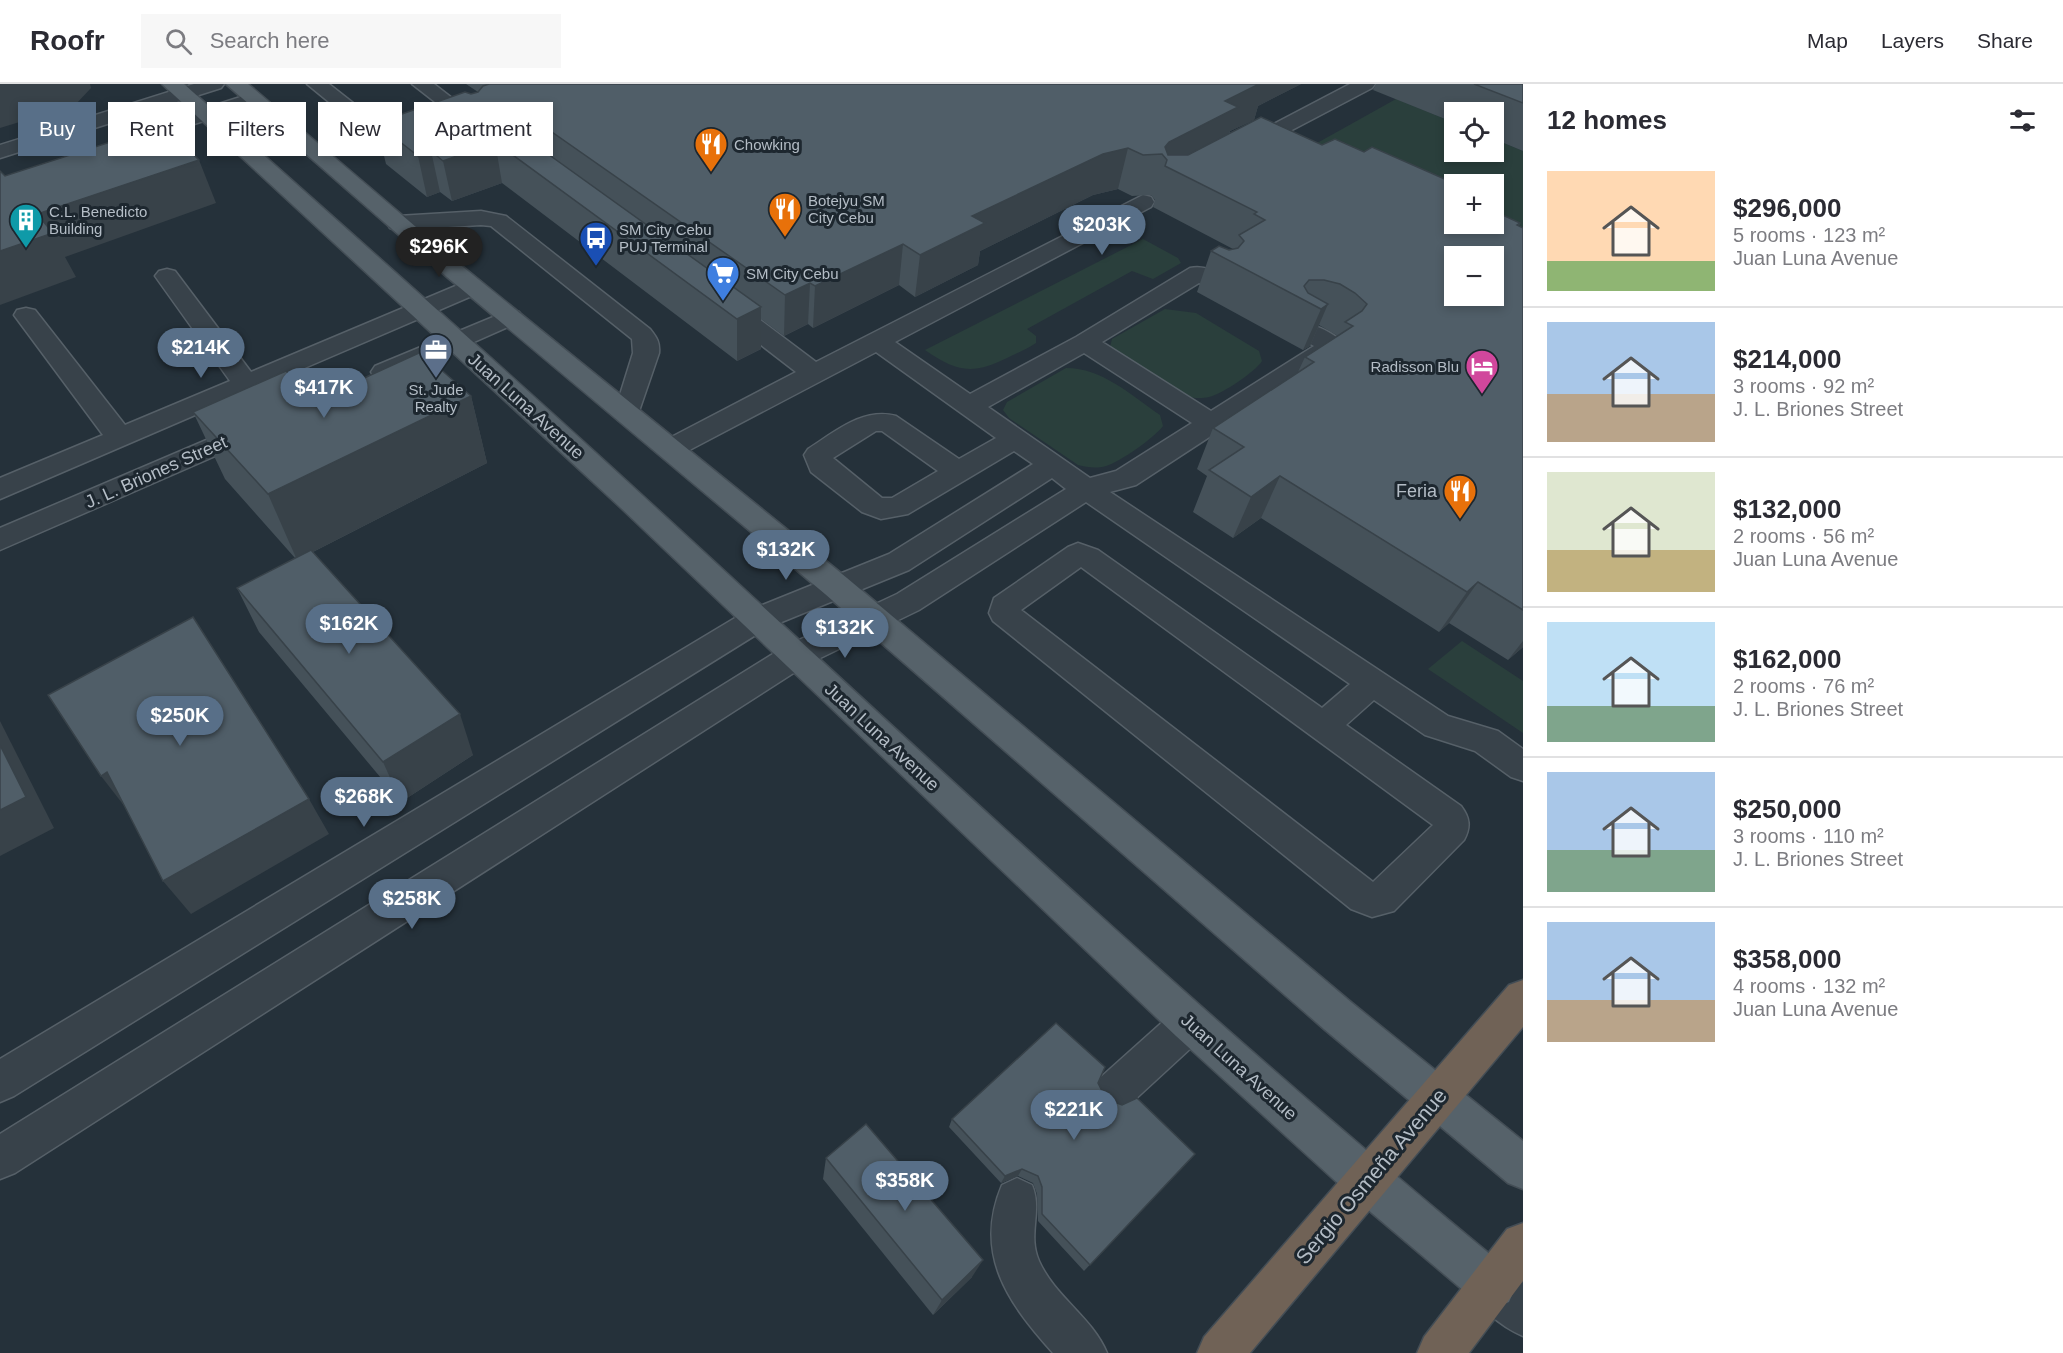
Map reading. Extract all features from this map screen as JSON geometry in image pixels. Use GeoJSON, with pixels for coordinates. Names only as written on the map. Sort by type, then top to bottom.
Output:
{"type":"FeatureCollection","features":[{"type":"Feature","properties":{"kind":"highway","name":"Sergio Osmeña Avenue"},"geometry":{"type":"LineString","coordinates":[[1220,1353],[1523,998]]}},
{"type":"Feature","properties":{"kind":"highway"},"geometry":{"type":"LineString","coordinates":[[1440,1353],[1508,1300],[1523,1245]]}},
{"type":"Feature","properties":{"kind":"main road"},"geometry":{"type":"LineString","coordinates":[[236,84],[473,287],[836,586],[1523,1168]]}},
{"type":"Feature","properties":{"kind":"main road","name":"Juan Luna Avenue"},"geometry":{"type":"LineString","coordinates":[[177,89],[631,501],[1190,1023],[1368,1182],[1508,1300]]}},
{"type":"Feature","properties":{"kind":"street"},"geometry":{"type":"LineString","coordinates":[[0,152],[177,89],[214,84]]}},
{"type":"Feature","properties":{"kind":"street"},"geometry":{"type":"LineString","coordinates":[[316,84],[386,140],[414,133]]}},
{"type":"Feature","properties":{"kind":"street"},"geometry":{"type":"LineString","coordinates":[[422,84],[446,102]]}},
{"type":"Feature","properties":{"kind":"street"},"geometry":{"type":"LineString","coordinates":[[1330,84],[1357,88]]}},
{"type":"Feature","properties":{"kind":"street"},"geometry":{"type":"LineString","coordinates":[[1218,161],[1357,88]]}},
{"type":"Feature","properties":{"kind":"street"},"geometry":{"type":"LineString","coordinates":[[102,147],[253,99]]}},
{"type":"Feature","properties":{"kind":"street"},"geometry":{"type":"LineString","coordinates":[[670,449],[1143,202]]}},
{"type":"Feature","properties":{"kind":"street"},"geometry":{"type":"LineString","coordinates":[[398,223],[481,218],[498,221],[641,334],[647,342],[646,353],[627,414]]}},
{"type":"Feature","properties":{"kind":"street"},"geometry":{"type":"LineString","coordinates":[[969,406],[1085,342],[1198,273],[1215,282]]}},
{"type":"Feature","properties":{"kind":"street"},"geometry":{"type":"LineString","coordinates":[[167,276],[246,384]]}},
{"type":"Feature","properties":{"kind":"street"},"geometry":{"type":"LineString","coordinates":[[0,489],[473,287]]}},
{"type":"Feature","properties":{"kind":"street"},"geometry":{"type":"LineString","coordinates":[[712,296],[815,374]]}},
{"type":"Feature","properties":{"kind":"street"},"geometry":{"type":"LineString","coordinates":[[26,315],[120,438]]}},
{"type":"Feature","properties":{"kind":"street"},"geometry":{"type":"LineString","coordinates":[[357,384],[510,317]]}},
{"type":"Feature","properties":{"kind":"street"},"geometry":{"type":"LineString","coordinates":[[0,1158],[795,656],[937,585],[1086,489],[1125,478],[1332,346],[1301,329]]}},
{"type":"Feature","properties":{"kind":"street"},"geometry":{"type":"LineString","coordinates":[[877,342],[1086,489],[1437,726],[1472,734],[1523,767]]}},
{"type":"Feature","properties":{"kind":"street"},"geometry":{"type":"LineString","coordinates":[[1085,342],[1211,423]]}},
{"type":"Feature","properties":{"kind":"street","name":"J. L. Briones Street"},"geometry":{"type":"LineString","coordinates":[[0,540],[271,422]]}},
{"type":"Feature","properties":{"kind":"street"},"geometry":{"type":"LineString","coordinates":[[959,473],[1015,439]]}},
{"type":"Feature","properties":{"kind":"street"},"geometry":{"type":"LineString","coordinates":[[0,1082],[756,620],[899,562],[1052,465]]}},
{"type":"Feature","properties":{"kind":"street"},"geometry":{"type":"LineString","coordinates":[[1084,555],[1323,726],[1452,821],[1452,829],[1377,901],[1367,899],[1345,882],[1006,615],[1003,608],[1074,556],[1084,555]]}},
{"type":"Feature","properties":{"kind":"street"},"geometry":{"type":"LineString","coordinates":[[1323,726],[1372,683]]}},
{"type":"Feature","properties":{"kind":"street"},"geometry":{"type":"LineString","coordinates":[[1115,1091],[1190,1023]]}},
{"type":"Feature","properties":{"kind":"street"},"geometry":{"type":"LineString","coordinates":[[1017,1200],[1012,1234],[1017,1261],[1028,1287],[1084,1353]]}},
{"type":"Feature","properties":{"kind":"green space"},"geometry":{"type":"Polygon","coordinates":[[[1396,99],[1444,119],[1444,162],[1504,162],[1504,143],[1523,151],[1523,255],[1503,234],[1504,174],[1444,174],[1444,218],[1301,152],[1396,99]]]}},
{"type":"Feature","properties":{"kind":"green space"},"geometry":{"type":"Polygon","coordinates":[[[1143,239],[1178,258],[1181,263],[1153,279],[1132,271],[1027,329],[1036,336],[1036,343],[984,367],[965,369],[956,367],[925,350],[1143,239]]]}},
{"type":"Feature","properties":{"kind":"green space"},"geometry":{"type":"Polygon","coordinates":[[[1165,309],[1196,313],[1259,351],[1262,361],[1246,376],[1222,392],[1209,397],[1197,398],[1185,396],[1115,354],[1110,347],[1112,339],[1165,309]]]}},
{"type":"Feature","properties":{"kind":"green space"},"geometry":{"type":"Polygon","coordinates":[[[1066,368],[1092,373],[1116,384],[1160,415],[1163,426],[1145,443],[1112,464],[1099,467],[1078,465],[1009,418],[1003,410],[1007,402],[1066,368]]]}},
{"type":"Feature","properties":{"kind":"green space"},"geometry":{"type":"Polygon","coordinates":[[[1462,641],[1523,681],[1523,733],[1428,669],[1462,641]]]}},
{"type":"Feature","properties":{"kind":"building"},"geometry":{"type":"Polygon","coordinates":[[[489,84],[1259,84],[1225,101],[1238,107],[1169,142],[1165,147],[1168,155],[1188,155],[1261,117],[1322,145],[1335,139],[1364,152],[1372,147],[1444,179],[1444,234],[1504,234],[1504,216],[1520,223],[1517,225],[1523,228],[1523,610],[1478,582],[1467,592],[1280,476],[1251,497],[1209,470],[1244,447],[1213,428],[1314,362],[1305,357],[1353,326],[1345,322],[1362,311],[1367,304],[1340,284],[1324,280],[1309,280],[1304,286],[1308,293],[1328,304],[1321,309],[1211,251],[1219,246],[1229,250],[1238,248],[1244,241],[1239,235],[1265,220],[1254,214],[1257,212],[1165,166],[1167,160],[1162,154],[1143,155],[1128,148],[1103,154],[972,216],[985,223],[920,255],[903,244],[815,286],[810,283],[785,295],[553,133],[553,102],[436,102],[465,92],[471,94],[478,92],[483,86],[489,84]]]}},
{"type":"Feature","properties":{"kind":"building"},"geometry":{"type":"Polygon","coordinates":[[[1474,84],[1523,84],[1523,103],[1474,84]]]}},
{"type":"Feature","properties":{"kind":"building"},"geometry":{"type":"Polygon","coordinates":[[[414,110],[414,153],[402,143],[402,114],[414,110]]]}},
{"type":"Feature","properties":{"kind":"building"},"geometry":{"type":"Polygon","coordinates":[[[108,143],[108,156],[195,156],[199,160],[37,214],[53,233],[0,251],[0,171],[5,176],[67,156],[96,156],[96,147],[108,143]]]}},
{"type":"Feature","properties":{"kind":"building"},"geometry":{"type":"Polygon","coordinates":[[[437,156],[457,156],[443,161],[437,156]]]}},
{"type":"Feature","properties":{"kind":"building"},"geometry":{"type":"Polygon","coordinates":[[[514,156],[551,156],[761,307],[737,319],[514,156]]]}},
{"type":"Feature","properties":{"kind":"building"},"geometry":{"type":"Polygon","coordinates":[[[421,352],[471,396],[268,494],[193,412],[286,371],[316,400],[421,352]]]}},
{"type":"Feature","properties":{"kind":"building"},"geometry":{"type":"Polygon","coordinates":[[[311,550],[460,714],[383,762],[237,588],[311,550]]]}},
{"type":"Feature","properties":{"kind":"building"},"geometry":{"type":"Polygon","coordinates":[[[193,617],[309,799],[163,881],[107,772],[101,776],[48,695],[193,617]]]}},
{"type":"Feature","properties":{"kind":"building"},"geometry":{"type":"Polygon","coordinates":[[[0,745],[26,797],[0,810],[0,745]]]}},
{"type":"Feature","properties":{"kind":"building"},"geometry":{"type":"Polygon","coordinates":[[[1056,1023],[1105,1067],[1098,1083],[1106,1099],[1122,1105],[1137,1098],[1195,1154],[1090,1265],[1042,1214],[1042,1187],[1038,1176],[1022,1169],[1005,1176],[952,1119],[1056,1023]]]}},
{"type":"Feature","properties":{"kind":"building"},"geometry":{"type":"Polygon","coordinates":[[[866,1124],[983,1260],[942,1300],[826,1158],[866,1124]]]}},
{"type":"Feature","properties":{"kind":"place","name":"Chowking"},"geometry":{"type":"Point","coordinates":[711,173]}},
{"type":"Feature","properties":{"kind":"place","name":"Botejyu SM City Cebu"},"geometry":{"type":"Point","coordinates":[785,238]}},
{"type":"Feature","properties":{"kind":"place","name":"C.L. Benedicto Building"},"geometry":{"type":"Point","coordinates":[26,249]}},
{"type":"Feature","properties":{"kind":"place","name":"SM City Cebu PUJ Terminal"},"geometry":{"type":"Point","coordinates":[596,267]}},
{"type":"Feature","properties":{"kind":"place","name":"SM City Cebu"},"geometry":{"type":"Point","coordinates":[723,302]}},
{"type":"Feature","properties":{"kind":"place","name":"St. Jude Realty"},"geometry":{"type":"Point","coordinates":[436,379]}},
{"type":"Feature","properties":{"kind":"place","name":"Radisson Blu"},"geometry":{"type":"Point","coordinates":[1482,395]}},
{"type":"Feature","properties":{"kind":"place","name":"Feria"},"geometry":{"type":"Point","coordinates":[1460,520]}}]}
